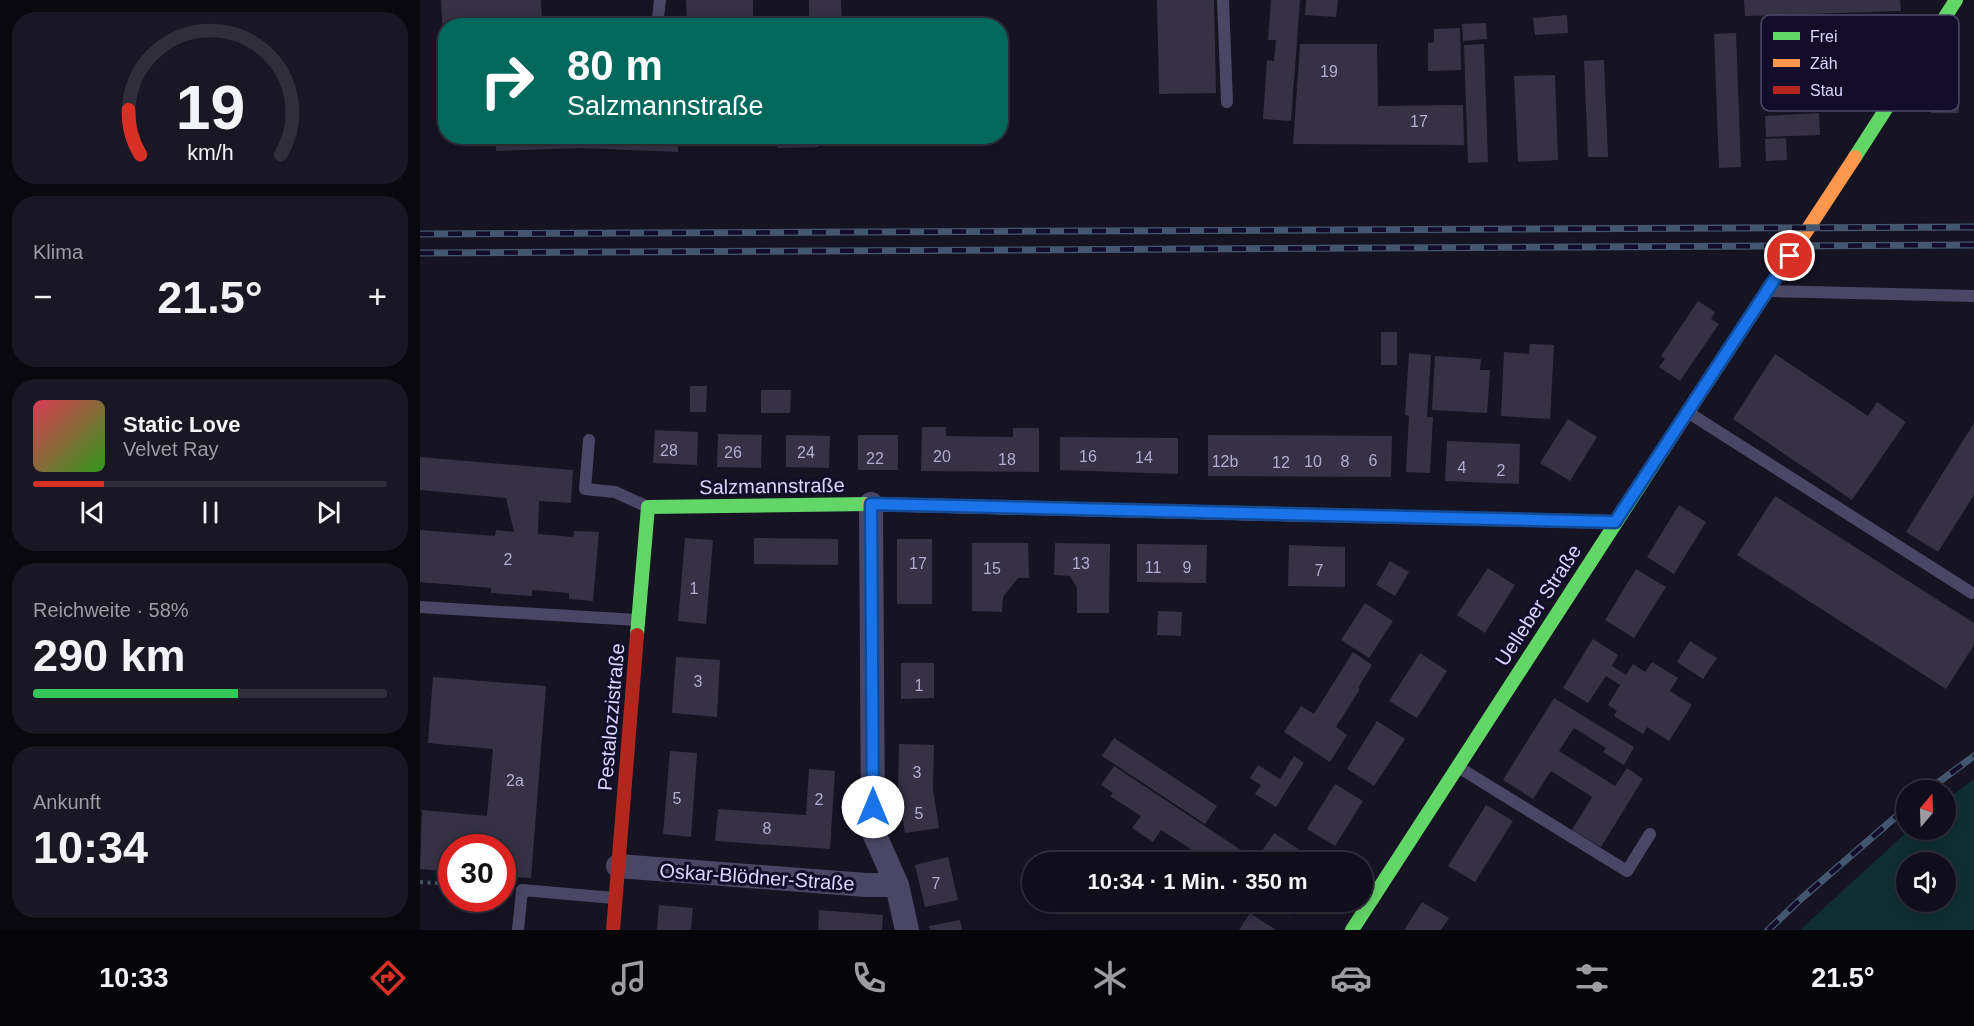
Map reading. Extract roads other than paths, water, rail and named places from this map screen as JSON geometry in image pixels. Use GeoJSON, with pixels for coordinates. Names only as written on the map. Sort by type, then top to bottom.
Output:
{"type":"FeatureCollection","features":[{"type":"Feature","properties":{"kind":"street","name":"Uelleber Straße"},"geometry":{"type":"LineString","coordinates":[[1946,15],[1956,0]]}},
{"type":"Feature","properties":{"kind":"street","name":"Uelleber Straße"},"geometry":{"type":"LineString","coordinates":[[1352,930],[1615,522],[1885,111]]}},
{"type":"Feature","properties":{"kind":"street","name":"Salzmannstraße"},"geometry":{"type":"LineString","coordinates":[[648,507],[871,504],[1615,522]]}},
{"type":"Feature","properties":{"kind":"street"},"geometry":{"type":"LineString","coordinates":[[871,504],[873,831],[897,885],[907,930]]}},
{"type":"Feature","properties":{"kind":"street","name":"Pestalozzistraße"},"geometry":{"type":"LineString","coordinates":[[613,930],[648,507]]}},
{"type":"Feature","properties":{"kind":"street","name":"Oskar-Blödner-Straße"},"geometry":{"type":"LineString","coordinates":[[618,866],[866,885],[897,885]]}},
{"type":"Feature","properties":{"kind":"lane"},"geometry":{"type":"LineString","coordinates":[[658,18],[660,0]]}},
{"type":"Feature","properties":{"kind":"lane"},"geometry":{"type":"LineString","coordinates":[[1223,0],[1227,102]]}},
{"type":"Feature","properties":{"kind":"lane"},"geometry":{"type":"LineString","coordinates":[[1767,291],[1974,296]]}},
{"type":"Feature","properties":{"kind":"lane"},"geometry":{"type":"LineString","coordinates":[[1688,412],[1972,593]]}},
{"type":"Feature","properties":{"kind":"lane"},"geometry":{"type":"LineString","coordinates":[[589,440],[585,489],[615,492],[648,507]]}},
{"type":"Feature","properties":{"kind":"lane"},"geometry":{"type":"LineString","coordinates":[[420,607],[639,620]]}},
{"type":"Feature","properties":{"kind":"lane"},"geometry":{"type":"LineString","coordinates":[[1457,766],[1627,871],[1650,834]]}},
{"type":"Feature","properties":{"kind":"lane"},"geometry":{"type":"LineString","coordinates":[[518,930],[522,890],[615,898]]}},
{"type":"Feature","properties":{"kind":"railway"},"geometry":{"type":"LineString","coordinates":[[420,234],[1974,227]]}},
{"type":"Feature","properties":{"kind":"railway"},"geometry":{"type":"LineString","coordinates":[[420,253],[1974,245]]}},
{"type":"Feature","properties":{"kind":"railway"},"geometry":{"type":"LineString","coordinates":[[1942,780],[1974,756]]}},
{"type":"Feature","properties":{"kind":"railway"},"geometry":{"type":"LineString","coordinates":[[1768,930],[1896,817]]}}]}
